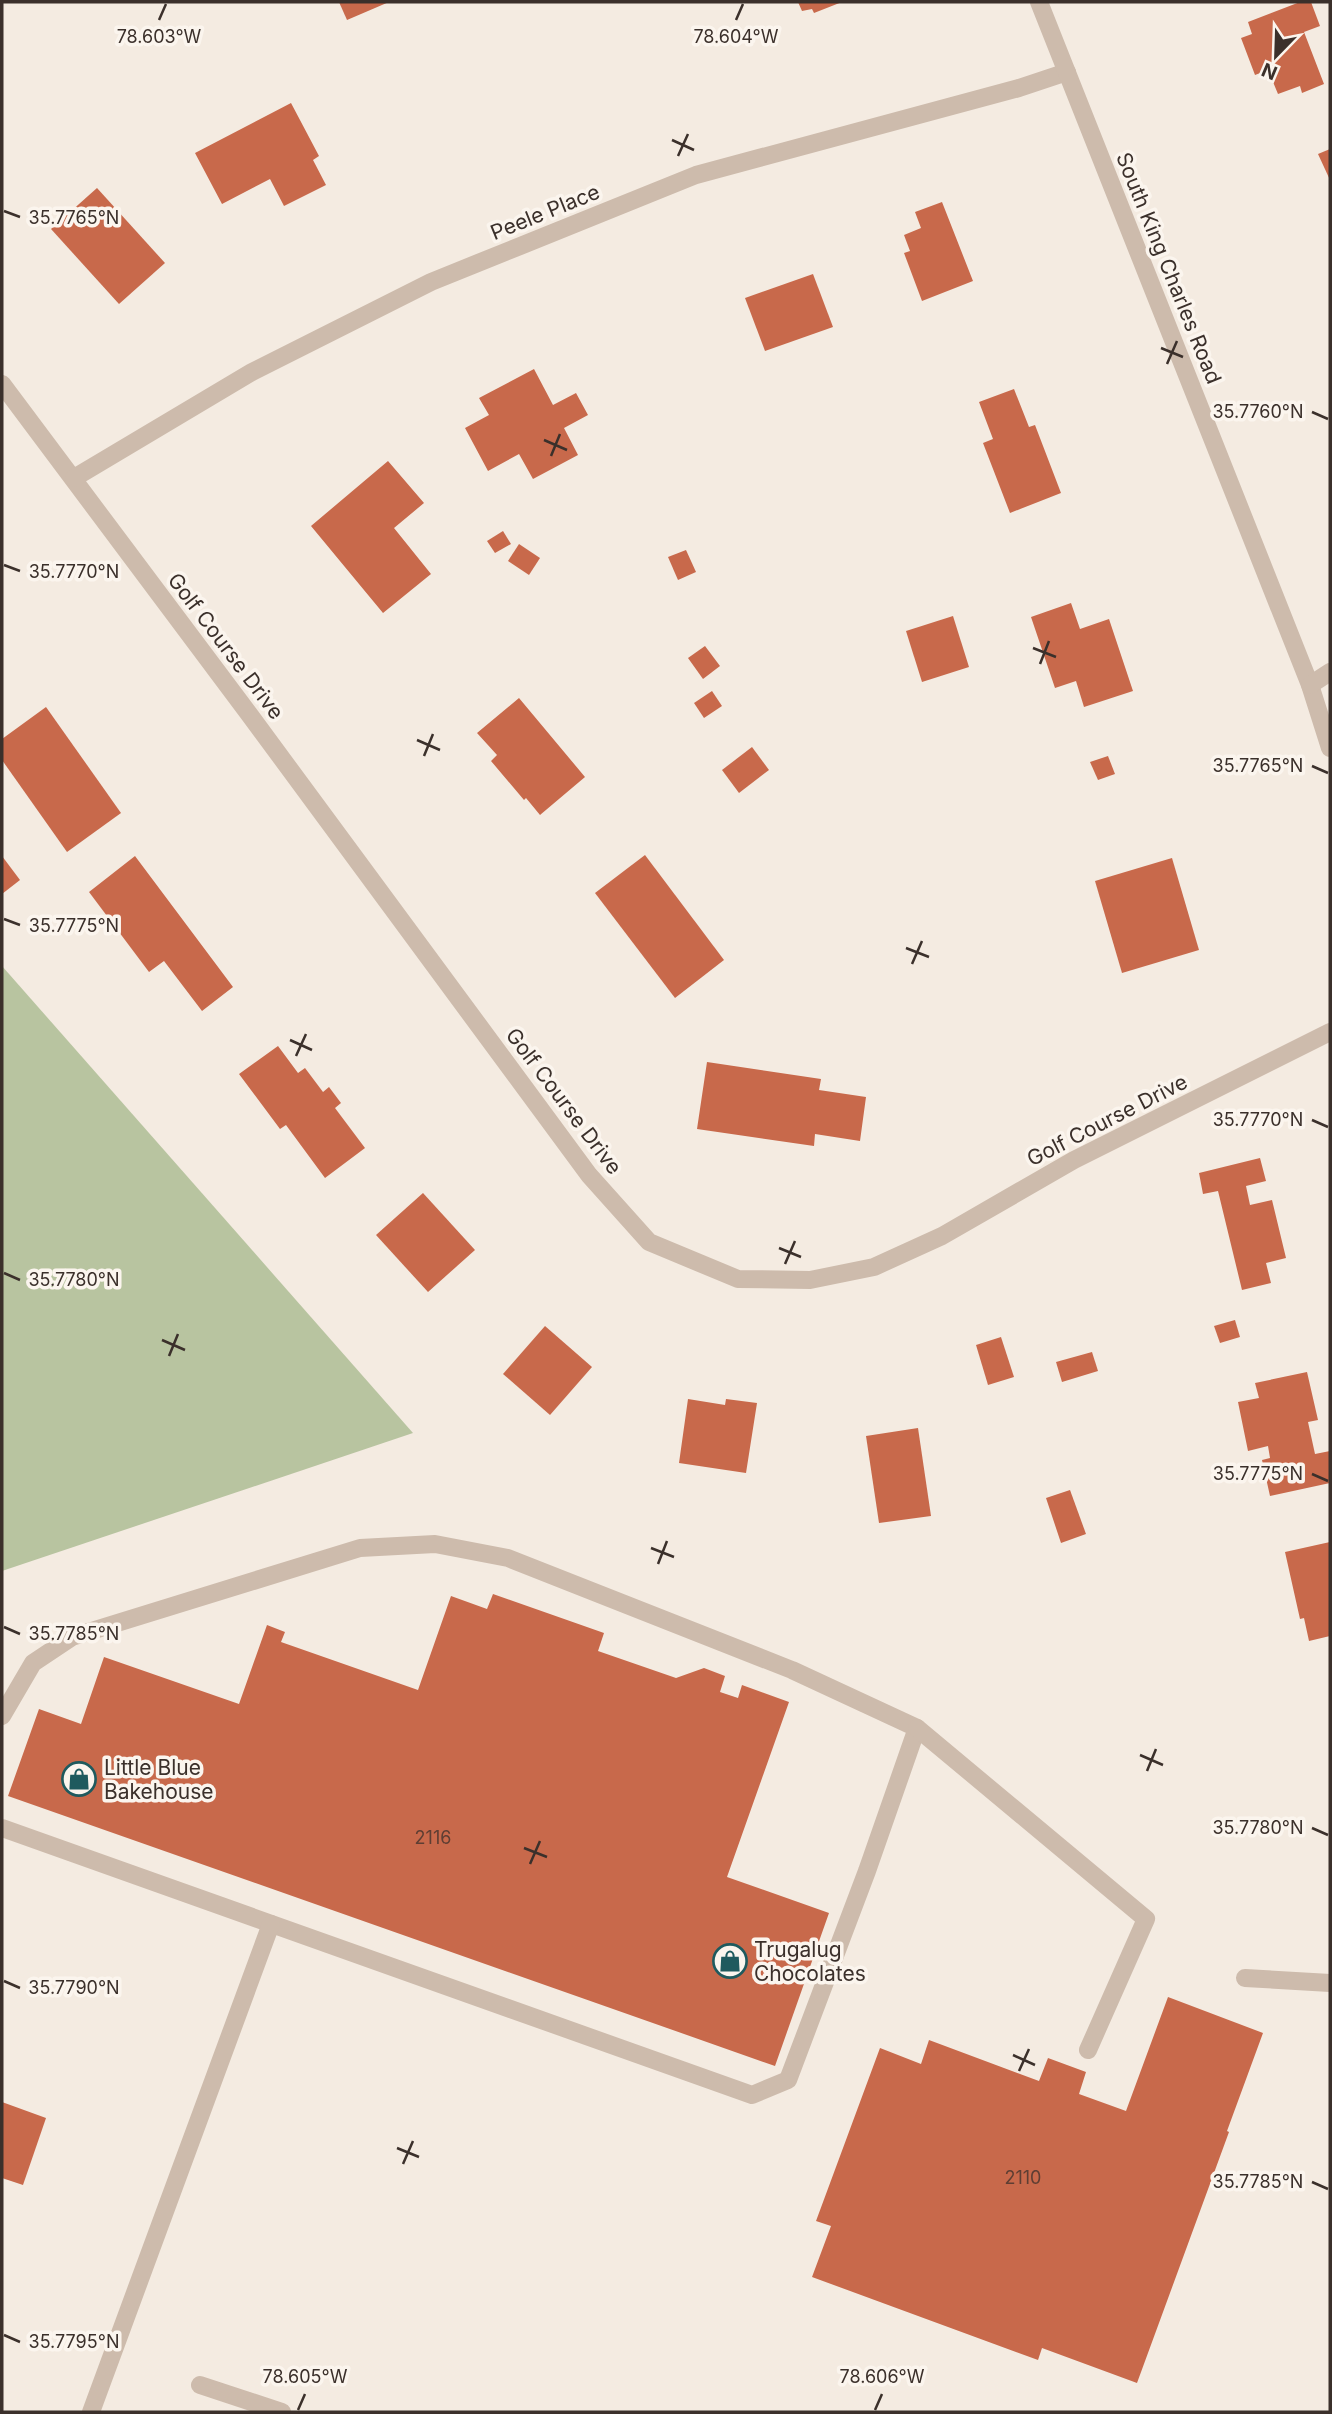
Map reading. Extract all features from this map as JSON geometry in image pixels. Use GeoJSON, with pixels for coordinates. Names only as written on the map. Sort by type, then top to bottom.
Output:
{"type":"FeatureCollection","features":[{"type":"Feature","properties":{"kind":"street","name":"South King Charles Road"},"geometry":{"type":"LineString","coordinates":[[1039,2],[1311,685],[1330,748]]}},
{"type":"Feature","properties":{"kind":"street","name":"Peele Place"},"geometry":{"type":"LineString","coordinates":[[74,478],[252,372],[431,282],[696,175],[1019,88],[1067,72]]}},
{"type":"Feature","properties":{"kind":"street","name":"Golf Course Drive"},"geometry":{"type":"LineString","coordinates":[[2,384],[589,1175],[649,1242],[738,1279],[810,1280],[874,1267],[942,1236],[1074,1160],[1330,1032]]}},
{"type":"Feature","properties":{"kind":"street"},"geometry":{"type":"LineString","coordinates":[[1311,685],[1330,672]]}},
{"type":"Feature","properties":{"kind":"street"},"geometry":{"type":"LineString","coordinates":[[2,1716],[33,1663],[72,1637],[360,1548],[435,1544],[508,1559],[792,1670],[917,1728],[1146,1919],[1088,2050]]}},
{"type":"Feature","properties":{"kind":"street"},"geometry":{"type":"LineString","coordinates":[[2,1828],[752,2095],[789,2080],[917,1728]]}},
{"type":"Feature","properties":{"kind":"street"},"geometry":{"type":"LineString","coordinates":[[91,2412],[271,1924]]}},
{"type":"Feature","properties":{"kind":"street"},"geometry":{"type":"LineString","coordinates":[[1245,1978],[1330,1983]]}},
{"type":"Feature","properties":{"kind":"street"},"geometry":{"type":"LineString","coordinates":[[200,2385],[282,2412]]}},
{"type":"Feature","properties":{"kind":"green space"},"geometry":{"type":"Polygon","coordinates":[[[2,966],[413,1433],[2,1571],[2,966]]]}},
{"type":"Feature","properties":{"kind":"building"},"geometry":{"type":"Polygon","coordinates":[[[339,2],[389,2],[347,20],[339,2]]]}},
{"type":"Feature","properties":{"kind":"building"},"geometry":{"type":"Polygon","coordinates":[[[798,2],[842,2],[814,13],[812,9],[802,11],[798,2]]]}},
{"type":"Feature","properties":{"kind":"building"},"geometry":{"type":"Polygon","coordinates":[[[1300,2],[1311,2],[1320,26],[1304,32],[1324,84],[1302,93],[1300,86],[1278,94],[1268,70],[1255,75],[1241,38],[1252,34],[1248,22],[1300,2]]]}},
{"type":"Feature","properties":{"kind":"building"},"geometry":{"type":"Polygon","coordinates":[[[291,103],[319,156],[313,160],[326,185],[284,206],[270,179],[222,204],[195,153],[291,103]]]}},
{"type":"Feature","properties":{"kind":"building"},"geometry":{"type":"Polygon","coordinates":[[[1330,149],[1330,180],[1318,154],[1330,149]]]}},
{"type":"Feature","properties":{"kind":"building"},"geometry":{"type":"Polygon","coordinates":[[[97,188],[165,263],[119,304],[51,229],[97,188]]]}},
{"type":"Feature","properties":{"kind":"building"},"geometry":{"type":"Polygon","coordinates":[[[942,202],[973,281],[922,301],[904,253],[910,251],[904,235],[921,228],[915,212],[942,202]]]}},
{"type":"Feature","properties":{"kind":"building"},"geometry":{"type":"Polygon","coordinates":[[[813,274],[833,327],[765,351],[745,298],[813,274]]]}},
{"type":"Feature","properties":{"kind":"building"},"geometry":{"type":"Polygon","coordinates":[[[534,369],[553,405],[576,393],[588,415],[564,428],[578,455],[533,479],[519,454],[488,471],[465,428],[489,415],[479,398],[534,369]]]}},
{"type":"Feature","properties":{"kind":"building"},"geometry":{"type":"Polygon","coordinates":[[[1014,389],[1029,427],[1035,425],[1061,493],[1010,513],[983,443],[993,439],[979,402],[1014,389]]]}},
{"type":"Feature","properties":{"kind":"building"},"geometry":{"type":"Polygon","coordinates":[[[388,461],[424,503],[394,528],[431,574],[383,613],[311,526],[388,461]]]}},
{"type":"Feature","properties":{"kind":"building"},"geometry":{"type":"Polygon","coordinates":[[[503,531],[511,544],[495,553],[487,541],[503,531]]]}},
{"type":"Feature","properties":{"kind":"building"},"geometry":{"type":"Polygon","coordinates":[[[519,544],[540,558],[529,575],[508,561],[519,544]]]}},
{"type":"Feature","properties":{"kind":"building"},"geometry":{"type":"Polygon","coordinates":[[[686,550],[696,572],[678,580],[668,557],[686,550]]]}},
{"type":"Feature","properties":{"kind":"building"},"geometry":{"type":"Polygon","coordinates":[[[1071,603],[1080,629],[1109,619],[1133,691],[1084,707],[1076,681],[1055,688],[1031,617],[1071,603]]]}},
{"type":"Feature","properties":{"kind":"building"},"geometry":{"type":"Polygon","coordinates":[[[953,616],[969,667],[922,682],[906,631],[953,616]]]}},
{"type":"Feature","properties":{"kind":"building"},"geometry":{"type":"Polygon","coordinates":[[[705,646],[720,666],[703,679],[688,658],[705,646]]]}},
{"type":"Feature","properties":{"kind":"building"},"geometry":{"type":"Polygon","coordinates":[[[712,691],[722,706],[704,718],[694,703],[712,691]]]}},
{"type":"Feature","properties":{"kind":"building"},"geometry":{"type":"Polygon","coordinates":[[[519,698],[585,777],[540,815],[491,761],[497,755],[477,733],[519,698]]]}},
{"type":"Feature","properties":{"kind":"building"},"geometry":{"type":"Polygon","coordinates":[[[46,707],[121,813],[67,852],[2,760],[2,739],[46,707]]]}},
{"type":"Feature","properties":{"kind":"building"},"geometry":{"type":"Polygon","coordinates":[[[752,747],[769,770],[739,793],[722,770],[752,747]]]}},
{"type":"Feature","properties":{"kind":"building"},"geometry":{"type":"Polygon","coordinates":[[[1108,756],[1115,774],[1098,780],[1090,762],[1108,756]]]}},
{"type":"Feature","properties":{"kind":"building"},"geometry":{"type":"Polygon","coordinates":[[[645,855],[724,960],[675,998],[595,893],[645,855]]]}},
{"type":"Feature","properties":{"kind":"building"},"geometry":{"type":"Polygon","coordinates":[[[2,856],[20,880],[2,894],[2,856]]]}},
{"type":"Feature","properties":{"kind":"building"},"geometry":{"type":"Polygon","coordinates":[[[135,856],[233,987],[202,1011],[164,961],[149,972],[89,892],[135,856]]]}},
{"type":"Feature","properties":{"kind":"building"},"geometry":{"type":"Polygon","coordinates":[[[1172,858],[1199,950],[1122,973],[1095,881],[1172,858]]]}},
{"type":"Feature","properties":{"kind":"building"},"geometry":{"type":"Polygon","coordinates":[[[278,1046],[298,1073],[305,1068],[323,1092],[329,1087],[341,1103],[335,1108],[365,1148],[325,1178],[286,1125],[280,1129],[239,1074],[278,1046]]]}},
{"type":"Feature","properties":{"kind":"building"},"geometry":{"type":"Polygon","coordinates":[[[707,1062],[821,1079],[819,1090],[866,1097],[860,1141],[815,1134],[814,1146],[697,1129],[707,1062]]]}},
{"type":"Feature","properties":{"kind":"building"},"geometry":{"type":"Polygon","coordinates":[[[1260,1158],[1266,1181],[1246,1186],[1250,1205],[1272,1200],[1286,1258],[1266,1263],[1271,1283],[1242,1290],[1218,1191],[1203,1194],[1199,1173],[1260,1158]]]}},
{"type":"Feature","properties":{"kind":"building"},"geometry":{"type":"Polygon","coordinates":[[[423,1193],[475,1250],[428,1292],[376,1235],[423,1193]]]}},
{"type":"Feature","properties":{"kind":"building"},"geometry":{"type":"Polygon","coordinates":[[[1235,1320],[1240,1337],[1220,1343],[1214,1326],[1235,1320]]]}},
{"type":"Feature","properties":{"kind":"building"},"geometry":{"type":"Polygon","coordinates":[[[545,1326],[592,1367],[550,1415],[503,1374],[545,1326]]]}},
{"type":"Feature","properties":{"kind":"building"},"geometry":{"type":"Polygon","coordinates":[[[1001,1337],[1014,1377],[988,1385],[976,1345],[1001,1337]]]}},
{"type":"Feature","properties":{"kind":"building"},"geometry":{"type":"Polygon","coordinates":[[[1092,1352],[1098,1371],[1062,1382],[1056,1362],[1092,1352]]]}},
{"type":"Feature","properties":{"kind":"building"},"geometry":{"type":"Polygon","coordinates":[[[1307,1372],[1318,1420],[1308,1422],[1315,1454],[1330,1451],[1330,1483],[1270,1496],[1262,1460],[1270,1458],[1268,1446],[1248,1451],[1238,1402],[1259,1398],[1255,1383],[1307,1372]]]}},
{"type":"Feature","properties":{"kind":"building"},"geometry":{"type":"Polygon","coordinates":[[[688,1399],[725,1405],[726,1399],[757,1403],[746,1473],[679,1463],[688,1399]]]}},
{"type":"Feature","properties":{"kind":"building"},"geometry":{"type":"Polygon","coordinates":[[[918,1428],[931,1516],[879,1523],[866,1436],[918,1428]]]}},
{"type":"Feature","properties":{"kind":"building"},"geometry":{"type":"Polygon","coordinates":[[[1070,1490],[1086,1534],[1061,1543],[1046,1498],[1070,1490]]]}},
{"type":"Feature","properties":{"kind":"building"},"geometry":{"type":"Polygon","coordinates":[[[1330,1542],[1330,1636],[1309,1641],[1304,1618],[1300,1619],[1285,1552],[1330,1542]]]}},
{"type":"Feature","properties":{"kind":"building"},"geometry":{"type":"Polygon","coordinates":[[[493,1594],[604,1633],[598,1651],[676,1678],[704,1668],[725,1676],[720,1692],[738,1698],[742,1685],[789,1702],[727,1877],[829,1913],[775,2066],[8,1796],[39,1709],[81,1724],[104,1657],[239,1704],[267,1625],[285,1632],[281,1642],[418,1690],[451,1596],[487,1609],[493,1594]]]}},
{"type":"Feature","properties":{"kind":"building"},"geometry":{"type":"Polygon","coordinates":[[[1168,1997],[1263,2033],[1137,2383],[1042,2348],[1038,2360],[812,2277],[831,2226],[816,2221],[880,2048],[921,2064],[929,2040],[1039,2081],[1048,2058],[1086,2072],[1079,2094],[1126,2111],[1168,1997]]]}},
{"type":"Feature","properties":{"kind":"building"},"geometry":{"type":"Polygon","coordinates":[[[2,2102],[46,2118],[23,2185],[2,2178],[2,2102]]]}},
{"type":"Feature","properties":{"kind":"place","name":"Little Blue Bakehouse"},"geometry":{"type":"Point","coordinates":[79,1779]}},
{"type":"Feature","properties":{"kind":"place","name":"Trugalug Chocolates"},"geometry":{"type":"Point","coordinates":[730,1961]}}]}
